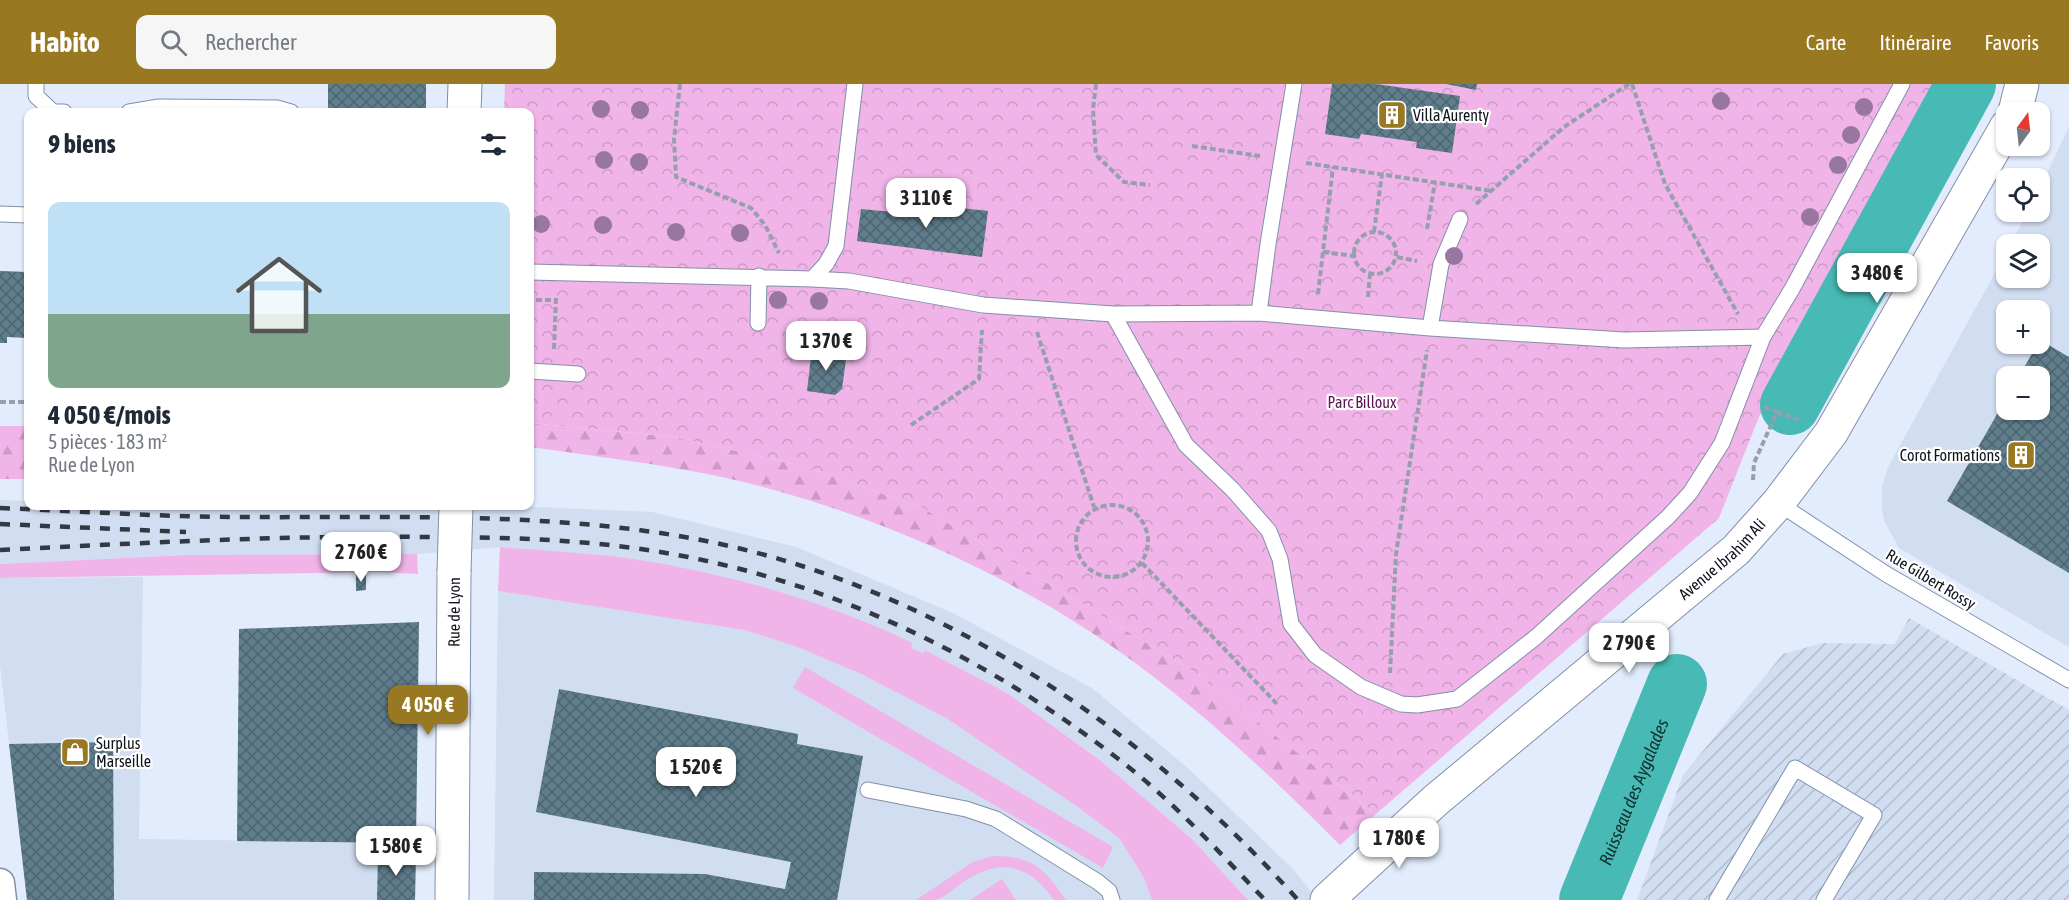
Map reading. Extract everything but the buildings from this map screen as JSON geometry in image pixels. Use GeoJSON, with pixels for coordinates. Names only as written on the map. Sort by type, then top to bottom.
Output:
{"type":"FeatureCollection","features":[{"type":"Feature","properties":{"kind":"street"},"geometry":{"type":"LineString","coordinates":[[464,108],[465,84]]}},
{"type":"Feature","properties":{"kind":"street"},"geometry":{"type":"LineString","coordinates":[[2018,102],[2022,84]]}},
{"type":"Feature","properties":{"kind":"street","name":"Avenue Ibrahim Ali"},"geometry":{"type":"LineString","coordinates":[[1327,900],[1436,801],[1736,550],[1776,507],[1831,433],[1996,145]]}},
{"type":"Feature","properties":{"kind":"street","name":"Rue de Lyon"},"geometry":{"type":"LineString","coordinates":[[452,900],[456,510]]}},
{"type":"Feature","properties":{"kind":"street"},"geometry":{"type":"LineString","coordinates":[[0,883],[2,900]]}},
{"type":"Feature","properties":{"kind":"lane"},"geometry":{"type":"LineString","coordinates":[[36,84],[36,96],[49,108]]}},
{"type":"Feature","properties":{"kind":"lane"},"geometry":{"type":"LineString","coordinates":[[812,279],[826,264],[836,246],[855,84]]}},
{"type":"Feature","properties":{"kind":"lane"},"geometry":{"type":"LineString","coordinates":[[1259,313],[1294,84]]}},
{"type":"Feature","properties":{"kind":"lane"},"geometry":{"type":"LineString","coordinates":[[1113,314],[1186,446],[1233,490],[1269,531],[1280,559],[1291,624],[1316,655],[1361,687],[1401,704],[1417,705],[1457,699],[1536,637],[1668,517],[1690,493],[1722,443],[1763,337],[1792,289],[1902,84]]}},
{"type":"Feature","properties":{"kind":"lane"},"geometry":{"type":"LineString","coordinates":[[153,108],[277,108]]}},
{"type":"Feature","properties":{"kind":"lane"},"geometry":{"type":"LineString","coordinates":[[0,214],[24,215]]}},
{"type":"Feature","properties":{"kind":"lane"},"geometry":{"type":"LineString","coordinates":[[1430,328],[1441,264],[1460,219]]}},
{"type":"Feature","properties":{"kind":"lane"},"geometry":{"type":"LineString","coordinates":[[534,272],[759,276],[849,281],[983,305],[1113,314],[1259,313],[1430,328],[1624,340],[1763,337]]}},
{"type":"Feature","properties":{"kind":"lane"},"geometry":{"type":"LineString","coordinates":[[758,323],[759,276]]}},
{"type":"Feature","properties":{"kind":"lane"},"geometry":{"type":"LineString","coordinates":[[534,371],[578,374]]}},
{"type":"Feature","properties":{"kind":"lane","name":"Rue Gilbert Rossy"},"geometry":{"type":"LineString","coordinates":[[1776,507],[2069,680]]}},
{"type":"Feature","properties":{"kind":"lane"},"geometry":{"type":"LineString","coordinates":[[1717,900],[1795,768],[1874,815],[1824,900]]}},
{"type":"Feature","properties":{"kind":"lane"},"geometry":{"type":"LineString","coordinates":[[868,790],[966,809],[996,819],[1098,882],[1109,891],[1112,900]]}},
{"type":"Feature","properties":{"kind":"path"},"geometry":{"type":"LineString","coordinates":[[681,84],[674,139],[676,177],[751,208],[765,225],[779,252],[784,277]]}},
{"type":"Feature","properties":{"kind":"path"},"geometry":{"type":"LineString","coordinates":[[1096,84],[1092,109],[1096,155],[1124,182],[1150,185]]}},
{"type":"Feature","properties":{"kind":"path"},"geometry":{"type":"LineString","coordinates":[[1460,219],[1564,127],[1630,84],[1665,184],[1741,318],[1763,337]]}},
{"type":"Feature","properties":{"kind":"path"},"geometry":{"type":"LineString","coordinates":[[1192,146],[1492,191]]}},
{"type":"Feature","properties":{"kind":"path"},"geometry":{"type":"LineString","coordinates":[[1315,318],[1333,167]]}},
{"type":"Feature","properties":{"kind":"path"},"geometry":{"type":"LineString","coordinates":[[1374,232],[1382,174]]}},
{"type":"Feature","properties":{"kind":"path"},"geometry":{"type":"LineString","coordinates":[[1374,232],[1392,239],[1396,257],[1390,269],[1377,275],[1364,272],[1354,256],[1356,243],[1367,233],[1374,232]]}},
{"type":"Feature","properties":{"kind":"path"},"geometry":{"type":"LineString","coordinates":[[1323,252],[1354,256]]}},
{"type":"Feature","properties":{"kind":"path"},"geometry":{"type":"LineString","coordinates":[[1396,257],[1422,261]]}},
{"type":"Feature","properties":{"kind":"path"},"geometry":{"type":"LineString","coordinates":[[553,372],[558,272]]}},
{"type":"Feature","properties":{"kind":"path"},"geometry":{"type":"LineString","coordinates":[[534,300],[556,300]]}},
{"type":"Feature","properties":{"kind":"path"},"geometry":{"type":"LineString","coordinates":[[911,425],[980,379],[983,305]]}},
{"type":"Feature","properties":{"kind":"path"},"geometry":{"type":"LineString","coordinates":[[1030,309],[1094,507]]}},
{"type":"Feature","properties":{"kind":"path"},"geometry":{"type":"LineString","coordinates":[[1389,698],[1396,555],[1430,328]]}},
{"type":"Feature","properties":{"kind":"path"},"geometry":{"type":"LineString","coordinates":[[1763,399],[1764,407],[1799,420]]}},
{"type":"Feature","properties":{"kind":"path"},"geometry":{"type":"LineString","coordinates":[[0,402],[24,402]]}},
{"type":"Feature","properties":{"kind":"path"},"geometry":{"type":"LineString","coordinates":[[1776,507],[1754,485],[1753,473],[1754,463],[1777,412]]}},
{"type":"Feature","properties":{"kind":"path"},"geometry":{"type":"LineString","coordinates":[[1113,504],[1136,513],[1146,526],[1149,545],[1142,563],[1130,573],[1112,578],[1090,571],[1076,552],[1077,526],[1094,507],[1113,504]]}},
{"type":"Feature","properties":{"kind":"path"},"geometry":{"type":"LineString","coordinates":[[1142,563],[1279,706]]}},
{"type":"Feature","properties":{"kind":"shaded area"},"geometry":{"type":"Polygon","coordinates":[[[2069,126],[2069,647],[1899,548],[1884,521],[1882,509],[1882,487],[1888,467],[1996,271],[1996,288],[2050,288],[2050,234],[2016,234],[2022,222],[2050,222],[2050,168],[2069,126]]]}},
{"type":"Feature","properties":{"kind":"shaded area"},"geometry":{"type":"Polygon","coordinates":[[[0,500],[24,501],[24,510],[534,510],[534,507],[652,512],[796,547],[953,613],[1092,688],[1189,769],[1293,869],[1318,900],[1248,900],[1192,839],[1101,761],[1007,693],[925,650],[923,653],[911,648],[899,637],[828,609],[747,583],[646,561],[500,547],[417,554],[187,555],[0,564],[0,500]]]}},
{"type":"Feature","properties":{"kind":"shaded area","name":"Surplus Marseille"},"geometry":{"type":"Polygon","coordinates":[[[143,577],[139,839],[416,843],[415,900],[27,900],[0,665],[0,578],[143,577]]]}},
{"type":"Feature","properties":{"kind":"shaded area"},"geometry":{"type":"Polygon","coordinates":[[[498,591],[744,630],[795,646],[861,674],[946,718],[1079,807],[1119,838],[1144,878],[1152,900],[494,900],[498,591]]]}},
{"type":"Feature","properties":{"kind":"shaded area"},"geometry":{"type":"Polygon","coordinates":[[[1909,618],[2069,710],[2069,900],[1637,900],[1683,775],[1783,654],[1823,643],[1895,644],[1909,618]]]}},
{"type":"Feature","properties":{"kind":"green space","name":"Parc Billoux"},"geometry":{"type":"Polygon","coordinates":[[[505,84],[1939,84],[1758,419],[1719,518],[1376,814],[1193,671],[923,508],[803,466],[675,437],[534,423],[534,108],[504,108],[505,84]]]}},
{"type":"Feature","properties":{"kind":"green space"},"geometry":{"type":"Polygon","coordinates":[[[534,423],[675,437],[803,466],[923,508],[1193,671],[1376,814],[1340,845],[1219,730],[1154,677],[1051,607],[977,567],[900,533],[821,504],[750,484],[656,465],[534,448],[534,423]]]}},
{"type":"Feature","properties":{"kind":"green space"},"geometry":{"type":"Polygon","coordinates":[[[0,426],[24,426],[24,479],[0,479],[0,426]]]}},
{"type":"Feature","properties":{"kind":"green space"},"geometry":{"type":"Polygon","coordinates":[[[500,547],[628,558],[680,567],[748,583],[816,603],[912,643],[911,648],[923,653],[925,650],[1007,693],[1101,761],[1192,839],[1248,900],[1152,900],[1144,878],[1119,838],[1078,807],[946,718],[861,674],[795,646],[744,630],[498,591],[500,547]]]}},
{"type":"Feature","properties":{"kind":"green space"},"geometry":{"type":"Polygon","coordinates":[[[417,554],[418,574],[378,572],[0,578],[0,564],[187,555],[417,554]]]}},
{"type":"Feature","properties":{"kind":"green space"},"geometry":{"type":"Polygon","coordinates":[[[805,667],[1113,847],[1103,868],[793,688],[805,667]]]}},
{"type":"Feature","properties":{"kind":"green space"},"geometry":{"type":"Polygon","coordinates":[[[992,856],[1017,858],[1036,866],[1051,880],[1066,900],[1054,900],[1034,878],[1024,872],[1001,867],[976,874],[938,899],[916,900],[973,862],[992,856]]]}},
{"type":"Feature","properties":{"kind":"green space"},"geometry":{"type":"Polygon","coordinates":[[[1002,879],[1016,900],[970,900],[1002,879]]]}},
{"type":"Feature","properties":{"kind":"waterway","name":"Ruisseau des Aygalades"},"geometry":{"type":"LineString","coordinates":[[1790,405],[1966,84]]}},
{"type":"Feature","properties":{"kind":"waterway","name":"Ruisseau des Aygalades"},"geometry":{"type":"LineString","coordinates":[[1589,900],[1677,684]]}},
{"type":"Feature","properties":{"kind":"railway"},"geometry":{"type":"LineString","coordinates":[[0,508],[24,509]]}},
{"type":"Feature","properties":{"kind":"railway"},"geometry":{"type":"LineString","coordinates":[[45,510],[181,516],[512,519],[673,535],[763,554],[850,583],[935,620],[1016,664],[1093,715],[1166,772],[1235,834],[1298,900]]}},
{"type":"Feature","properties":{"kind":"railway"},"geometry":{"type":"LineString","coordinates":[[0,524],[186,532]]}},
{"type":"Feature","properties":{"kind":"railway"},"geometry":{"type":"LineString","coordinates":[[0,550],[267,538],[493,538],[591,543],[656,551],[747,571],[805,588],[862,610],[970,661],[1022,692],[1072,725],[1141,777],[1196,828],[1265,900]]}},
{"type":"Feature","properties":{"kind":"place","name":"Villa Aurenty"},"geometry":{"type":"Point","coordinates":[1392,115]}},
{"type":"Feature","properties":{"kind":"place","name":"Corot Formations"},"geometry":{"type":"Point","coordinates":[2021,455]}},
{"type":"Feature","properties":{"kind":"place","name":"Surplus Marseille"},"geometry":{"type":"Point","coordinates":[75,752]}}]}
